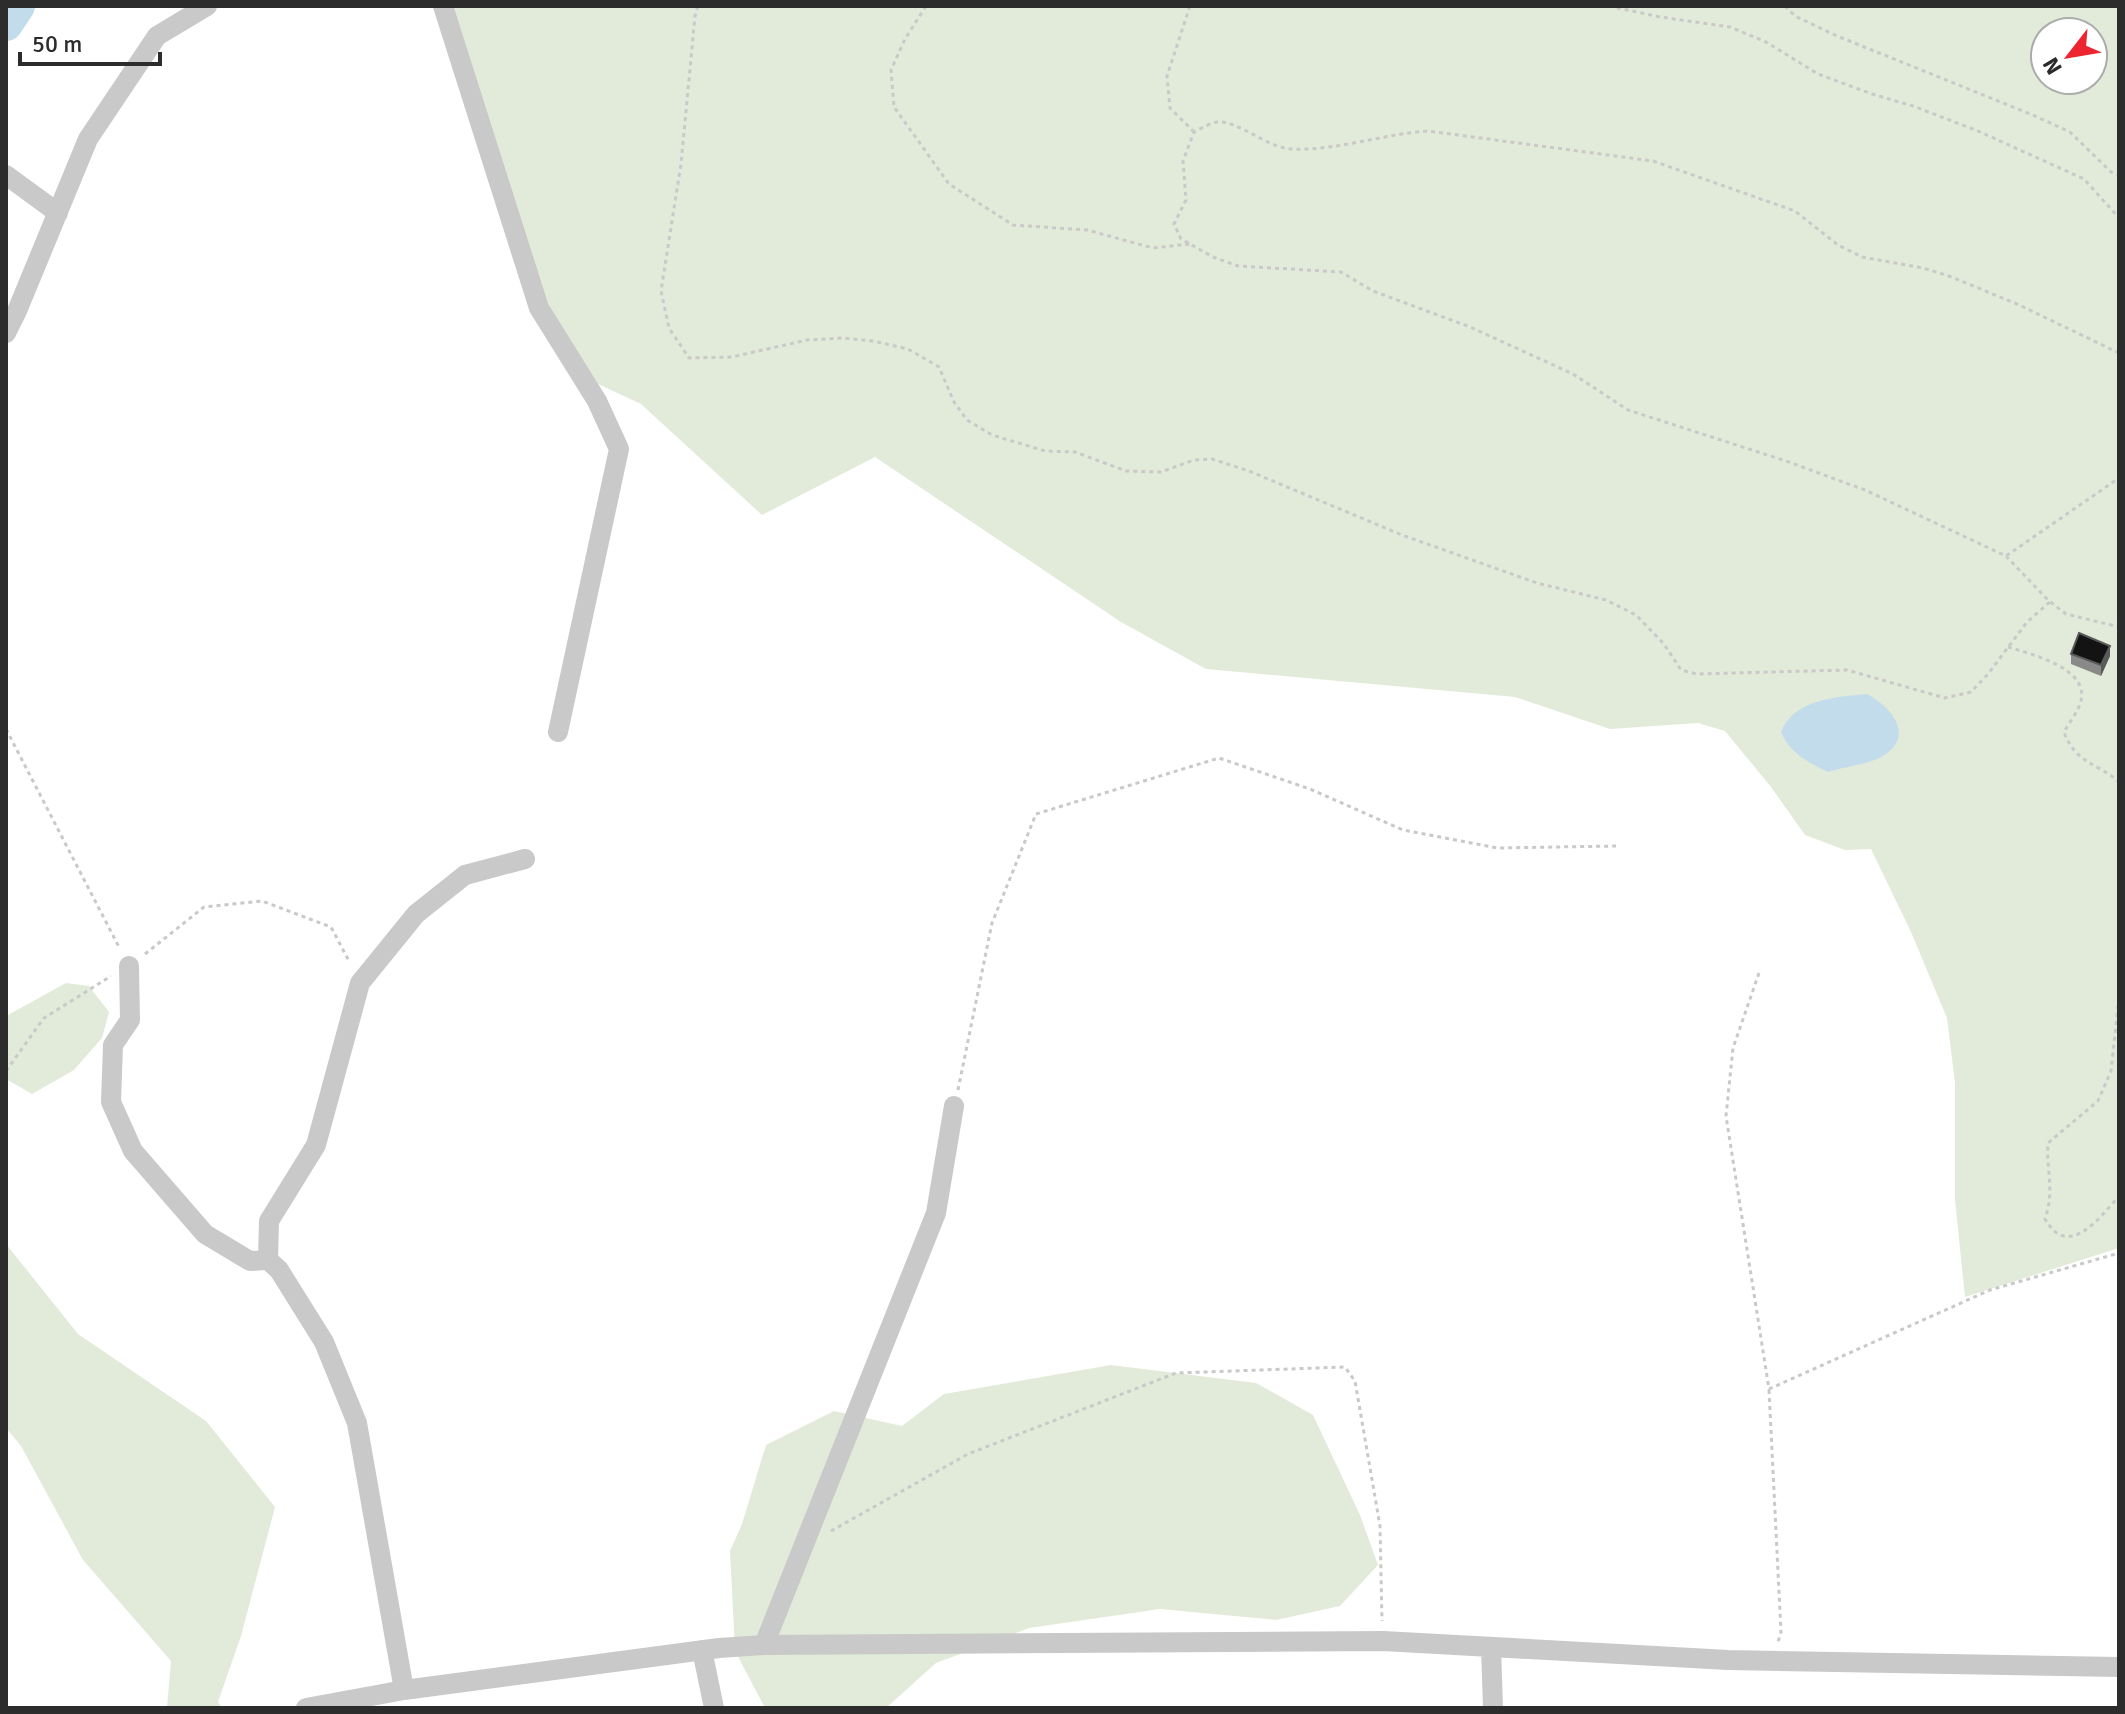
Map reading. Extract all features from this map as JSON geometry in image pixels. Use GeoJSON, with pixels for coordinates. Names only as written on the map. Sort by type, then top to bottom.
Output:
{"type":"FeatureCollection","features":[{"type":"Feature","properties":{"kind":"street"},"geometry":{"type":"LineString","coordinates":[[6,333],[88,139],[157,36],[207,6]]}},
{"type":"Feature","properties":{"kind":"street"},"geometry":{"type":"LineString","coordinates":[[443,6],[539,308],[597,401],[619,449],[558,732]]}},
{"type":"Feature","properties":{"kind":"street"},"geometry":{"type":"LineString","coordinates":[[6,175],[58,213]]}},
{"type":"Feature","properties":{"kind":"street"},"geometry":{"type":"LineString","coordinates":[[268,1260],[269,1221],[316,1145],[360,983],[416,914],[465,875],[525,859]]}},
{"type":"Feature","properties":{"kind":"street"},"geometry":{"type":"LineString","coordinates":[[129,966],[130,1020],[113,1045],[111,1102],[133,1151],[205,1234],[250,1261],[268,1260],[279,1270],[324,1342],[357,1423],[404,1690]]}},
{"type":"Feature","properties":{"kind":"street"},"geometry":{"type":"LineString","coordinates":[[764,1645],[936,1213],[954,1106]]}},
{"type":"Feature","properties":{"kind":"street"},"geometry":{"type":"LineString","coordinates":[[306,1708],[404,1690],[702,1650],[764,1645],[1383,1641],[1771,1660],[2119,1667]]}},
{"type":"Feature","properties":{"kind":"street"},"geometry":{"type":"LineString","coordinates":[[1491,1647],[1493,1708]]}},
{"type":"Feature","properties":{"kind":"street"},"geometry":{"type":"LineString","coordinates":[[702,1650],[714,1708]]}},
{"type":"Feature","properties":{"kind":"path"},"geometry":{"type":"LineString","coordinates":[[698,6],[673,222],[661,291],[669,328],[689,358],[732,357],[807,340],[842,338],[908,349],[939,367],[954,402],[967,420],[992,435],[1045,451],[1075,452],[1126,471],[1161,472],[1194,460],[1212,459],[1249,471],[1402,535],[1537,583],[1606,600],[1636,615],[1664,644],[1681,670],[1697,674],[1847,670],[1945,698],[1971,692],[2027,622],[2051,601]]}},
{"type":"Feature","properties":{"kind":"path"},"geometry":{"type":"LineString","coordinates":[[926,6],[905,39],[891,70],[894,107],[949,184],[1013,225],[1087,230],[1153,248],[1190,244]]}},
{"type":"Feature","properties":{"kind":"path"},"geometry":{"type":"LineString","coordinates":[[1190,6],[1167,76],[1170,108],[1194,132]]}},
{"type":"Feature","properties":{"kind":"path"},"geometry":{"type":"LineString","coordinates":[[1609,6],[1730,27],[1766,42],[1818,74],[1913,106],[2084,179],[2119,218]]}},
{"type":"Feature","properties":{"kind":"path"},"geometry":{"type":"LineString","coordinates":[[1785,6],[1795,16],[1837,36],[2070,132],[2111,172],[2119,175]]}},
{"type":"Feature","properties":{"kind":"path"},"geometry":{"type":"LineString","coordinates":[[2119,353],[2017,304],[1949,276],[1862,257],[1838,245],[1795,211],[1653,161],[1428,131],[1320,148],[1288,149],[1257,139],[1235,125],[1216,122],[1194,132],[1183,161],[1186,200],[1174,224],[1181,239],[1213,257],[1238,266],[1341,272],[1373,291],[1470,327],[1573,374],[1628,410],[1865,490],[2006,556],[2066,614],[2119,627]]}},
{"type":"Feature","properties":{"kind":"path"},"geometry":{"type":"LineString","coordinates":[[2006,556],[2119,478]]}},
{"type":"Feature","properties":{"kind":"path"},"geometry":{"type":"LineString","coordinates":[[2007,647],[2066,669],[2077,678],[2081,703],[2064,732],[2068,742],[2077,756],[2119,782]]}},
{"type":"Feature","properties":{"kind":"path"},"geometry":{"type":"LineString","coordinates":[[6,729],[129,966]]}},
{"type":"Feature","properties":{"kind":"path"},"geometry":{"type":"LineString","coordinates":[[954,1106],[992,923],[1036,814],[1219,758],[1310,789],[1403,830],[1497,848],[1616,846]]}},
{"type":"Feature","properties":{"kind":"path"},"geometry":{"type":"LineString","coordinates":[[6,1071],[44,1018],[129,966],[204,907],[262,901],[331,927],[360,983]]}},
{"type":"Feature","properties":{"kind":"path"},"geometry":{"type":"LineString","coordinates":[[1759,973],[1733,1048],[1726,1116],[1769,1389],[1781,1632],[1771,1660]]}},
{"type":"Feature","properties":{"kind":"path"},"geometry":{"type":"LineString","coordinates":[[2119,997],[2111,1071],[2098,1101],[2048,1143],[2051,1180],[2050,1205],[2045,1219],[2052,1232],[2061,1238],[2075,1237],[2098,1219],[2119,1196]]}},
{"type":"Feature","properties":{"kind":"path"},"geometry":{"type":"LineString","coordinates":[[1769,1389],[1990,1290],[2119,1253]]}},
{"type":"Feature","properties":{"kind":"path"},"geometry":{"type":"LineString","coordinates":[[830,1532],[968,1454],[1176,1373],[1345,1367],[1355,1381],[1380,1526],[1383,1641]]}},
{"type":"Feature","properties":{"kind":"green space"},"geometry":{"type":"Polygon","coordinates":[[[444,6],[2119,6],[2119,1248],[1965,1297],[1955,1200],[1955,1083],[1947,1018],[1911,932],[1871,849],[1845,850],[1805,835],[1725,731],[1698,723],[1610,729],[1515,697],[1206,669],[1121,622],[875,457],[762,515],[641,404],[598,384],[544,301],[444,6]]]}},
{"type":"Feature","properties":{"kind":"green space"},"geometry":{"type":"Polygon","coordinates":[[[66,983],[89,986],[109,1012],[102,1038],[74,1070],[32,1094],[6,1079],[8,1015],[66,983]]]}},
{"type":"Feature","properties":{"kind":"green space"},"geometry":{"type":"Polygon","coordinates":[[[6,1244],[78,1334],[206,1421],[275,1507],[241,1636],[218,1702],[222,1708],[167,1708],[171,1661],[83,1560],[21,1446],[6,1428],[6,1244]]]}},
{"type":"Feature","properties":{"kind":"green space"},"geometry":{"type":"Polygon","coordinates":[[[1111,1365],[1256,1383],[1313,1415],[1360,1515],[1378,1565],[1340,1606],[1276,1620],[1160,1609],[1029,1628],[936,1663],[886,1708],[765,1708],[735,1651],[730,1551],[742,1524],[766,1445],[834,1411],[902,1426],[944,1394],[1111,1365]]]}},
{"type":"Feature","properties":{"kind":"water"},"geometry":{"type":"Polygon","coordinates":[[[1867,694],[1891,714],[1899,731],[1893,748],[1878,759],[1828,772],[1800,756],[1789,746],[1781,732],[1787,721],[1806,706],[1867,694]]]}},
{"type":"Feature","properties":{"kind":"building"},"geometry":{"type":"Polygon","coordinates":[[[2079,633],[2110,646],[2101,665],[2071,654],[2079,633]]]}},
{"type":"Feature","properties":{"kind":"waterway"},"geometry":{"type":"LineString","coordinates":[[6,24],[18,6]]}}]}
